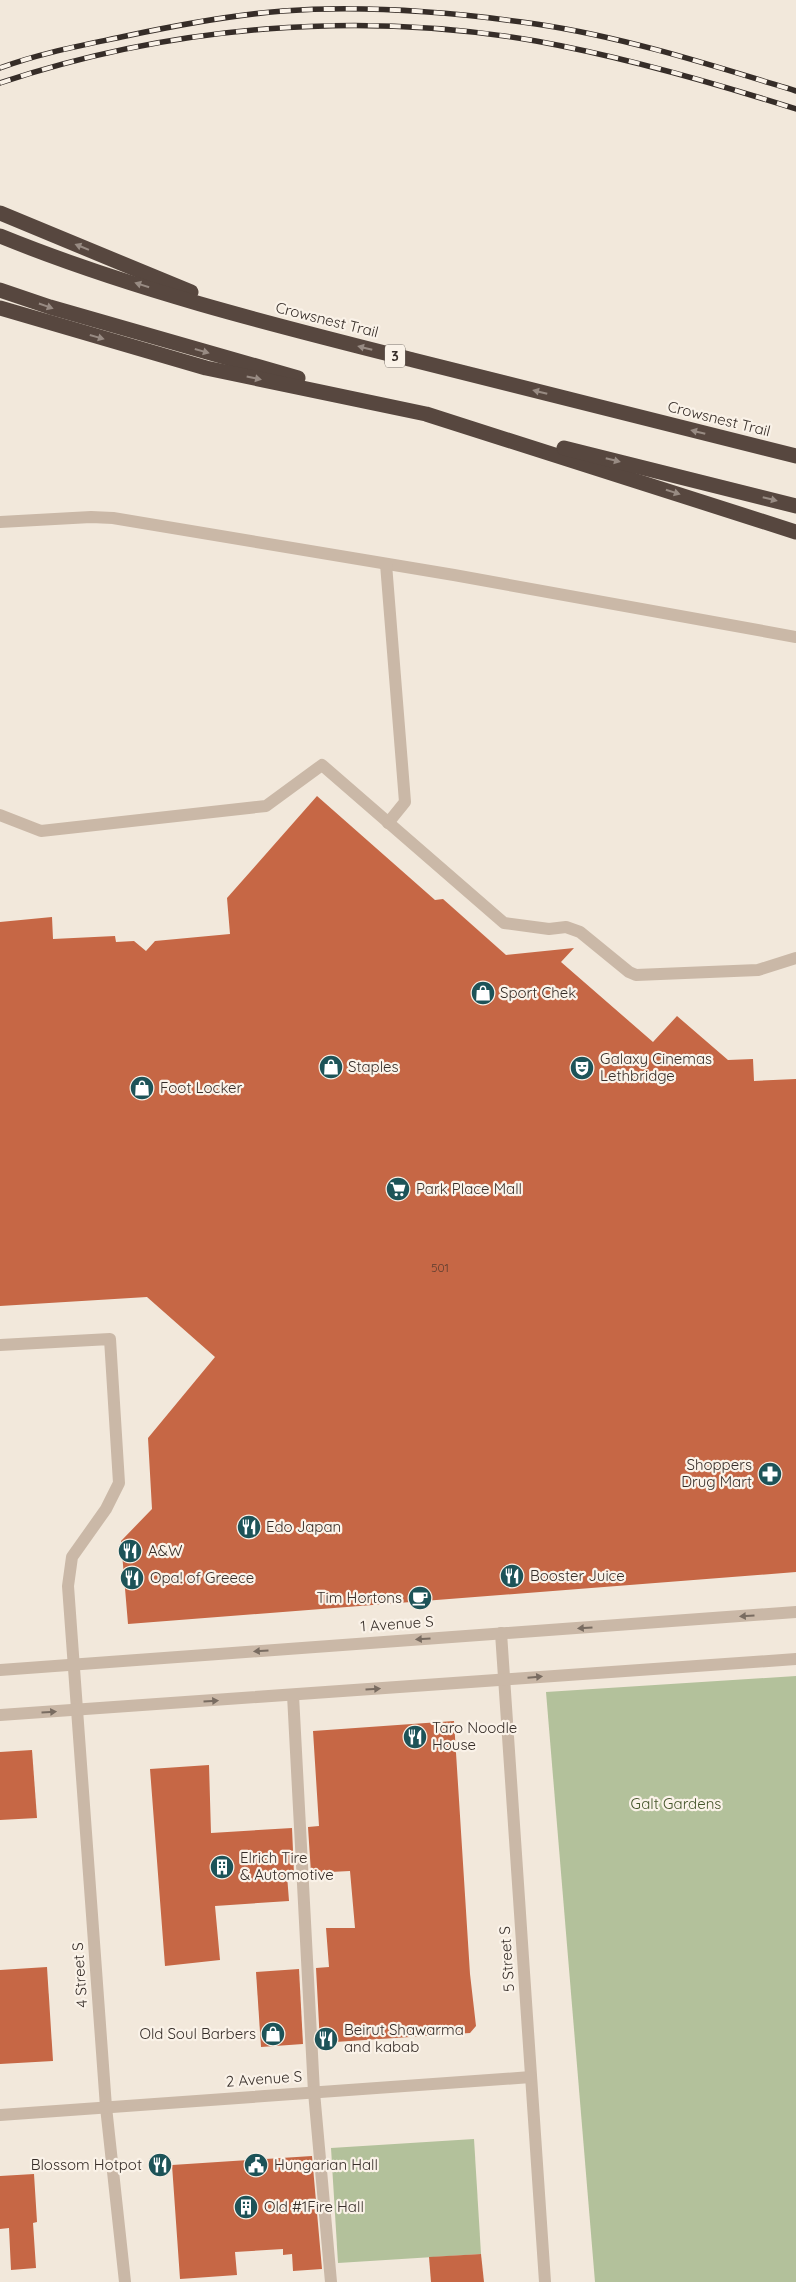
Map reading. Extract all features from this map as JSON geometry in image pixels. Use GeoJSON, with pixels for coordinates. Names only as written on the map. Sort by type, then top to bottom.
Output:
{"type":"FeatureCollection","features":[{"type":"Feature","properties":{"kind":"highway"},"geometry":{"type":"LineString","coordinates":[[0,213],[273,325]]}},
{"type":"Feature","properties":{"kind":"highway","name":"Crowsnest Trail"},"geometry":{"type":"LineString","coordinates":[[0,236],[33,249],[157,290],[273,325],[796,454]]}},
{"type":"Feature","properties":{"kind":"highway"},"geometry":{"type":"LineString","coordinates":[[0,290],[59,310],[426,414],[796,506]]}},
{"type":"Feature","properties":{"kind":"highway"},"geometry":{"type":"LineString","coordinates":[[0,308],[206,368],[426,414],[796,532]]}},
{"type":"Feature","properties":{"kind":"street"},"geometry":{"type":"LineString","coordinates":[[0,522],[109,518],[386,564],[796,637]]}},
{"type":"Feature","properties":{"kind":"street"},"geometry":{"type":"LineString","coordinates":[[386,564],[404,802],[388,823]]}},
{"type":"Feature","properties":{"kind":"street"},"geometry":{"type":"LineString","coordinates":[[0,815],[41,831],[266,806],[322,765],[504,923],[549,929],[566,927],[580,932],[629,972],[636,975],[758,970],[796,958]]}},
{"type":"Feature","properties":{"kind":"street","name":"4 Street S"},"geometry":{"type":"LineString","coordinates":[[0,1345],[110,1339],[119,1483],[106,1509],[72,1557],[68,1586],[106,2107],[125,2282]]}},
{"type":"Feature","properties":{"kind":"street","name":"1 Avenue S"},"geometry":{"type":"LineString","coordinates":[[0,1670],[796,1612]]}},
{"type":"Feature","properties":{"kind":"street","name":"5 Street S"},"geometry":{"type":"LineString","coordinates":[[501,1633],[545,2282]]}},
{"type":"Feature","properties":{"kind":"street"},"geometry":{"type":"LineString","coordinates":[[0,1715],[796,1659]]}},
{"type":"Feature","properties":{"kind":"street"},"geometry":{"type":"LineString","coordinates":[[293,1695],[314,2092],[331,2282]]}},
{"type":"Feature","properties":{"kind":"street","name":"2 Avenue S"},"geometry":{"type":"LineString","coordinates":[[0,2115],[531,2077]]}},
{"type":"Feature","properties":{"kind":"green space","name":"Galt Gardens"},"geometry":{"type":"Polygon","coordinates":[[[796,1676],[796,2282],[595,2282],[546,1692],[796,1676]]]}},
{"type":"Feature","properties":{"kind":"green space"},"geometry":{"type":"Polygon","coordinates":[[[474,2139],[481,2254],[338,2263],[331,2148],[474,2139]]]}},
{"type":"Feature","properties":{"kind":"building","name":"Park Place Mall"},"geometry":{"type":"Polygon","coordinates":[[[317,796],[435,900],[443,899],[506,955],[574,948],[561,962],[653,1042],[677,1016],[728,1060],[753,1059],[754,1081],[796,1079],[796,1572],[128,1624],[121,1541],[152,1509],[148,1438],[215,1357],[147,1297],[0,1306],[0,922],[52,917],[53,939],[115,936],[116,942],[134,941],[146,951],[155,941],[230,934],[227,898],[317,796]]]}},
{"type":"Feature","properties":{"kind":"building"},"geometry":{"type":"Polygon","coordinates":[[[454,1721],[470,1974],[476,2026],[470,2033],[320,2043],[316,1968],[329,1967],[326,1928],[355,1928],[350,1871],[311,1873],[308,1827],[319,1826],[313,1731],[454,1721]]]}},
{"type":"Feature","properties":{"kind":"building"},"geometry":{"type":"Polygon","coordinates":[[[32,1750],[37,1818],[0,1820],[0,1752],[32,1750]]]}},
{"type":"Feature","properties":{"kind":"building","name":"Elrich Tire & Automotive"},"geometry":{"type":"Polygon","coordinates":[[[209,1765],[211,1833],[292,1828],[294,1874],[287,1875],[289,1901],[215,1906],[220,1960],[165,1966],[150,1769],[209,1765]]]}},
{"type":"Feature","properties":{"kind":"building"},"geometry":{"type":"Polygon","coordinates":[[[47,1967],[53,2061],[0,2064],[0,1970],[47,1967]]]}},
{"type":"Feature","properties":{"kind":"building"},"geometry":{"type":"Polygon","coordinates":[[[299,1969],[303,2044],[261,2047],[256,1972],[299,1969]]]}},
{"type":"Feature","properties":{"kind":"building","name":"Old #1Fire Hall"},"geometry":{"type":"Polygon","coordinates":[[[312,2156],[322,2269],[293,2271],[292,2254],[283,2255],[283,2249],[235,2252],[237,2275],[180,2279],[172,2165],[312,2156]]]}},
{"type":"Feature","properties":{"kind":"building"},"geometry":{"type":"Polygon","coordinates":[[[34,2174],[37,2222],[33,2223],[36,2268],[11,2270],[9,2228],[0,2229],[0,2176],[34,2174]]]}},
{"type":"Feature","properties":{"kind":"building"},"geometry":{"type":"Polygon","coordinates":[[[481,2254],[484,2282],[431,2282],[429,2257],[481,2254]]]}},
{"type":"Feature","properties":{"kind":"railway"},"geometry":{"type":"LineString","coordinates":[[0,68],[78,46],[224,18],[315,9],[378,9],[473,16],[536,24],[602,36],[732,71],[796,91]]}},
{"type":"Feature","properties":{"kind":"railway"},"geometry":{"type":"LineString","coordinates":[[0,83],[65,64],[131,48],[198,36],[265,29],[401,26],[469,32],[569,47],[667,71],[796,109]]}},
{"type":"Feature","properties":{"kind":"place","name":"Sport Chek"},"geometry":{"type":"Point","coordinates":[483,993]}},
{"type":"Feature","properties":{"kind":"place","name":"Staples"},"geometry":{"type":"Point","coordinates":[331,1067]}},
{"type":"Feature","properties":{"kind":"place","name":"Galaxy Cinemas Lethbridge"},"geometry":{"type":"Point","coordinates":[582,1068]}},
{"type":"Feature","properties":{"kind":"place","name":"Foot Locker"},"geometry":{"type":"Point","coordinates":[142,1088]}},
{"type":"Feature","properties":{"kind":"place","name":"Park Place Mall"},"geometry":{"type":"Point","coordinates":[398,1189]}},
{"type":"Feature","properties":{"kind":"place","name":"Shoppers Drug Mart"},"geometry":{"type":"Point","coordinates":[770,1474]}},
{"type":"Feature","properties":{"kind":"place","name":"Edo Japan"},"geometry":{"type":"Point","coordinates":[249,1527]}},
{"type":"Feature","properties":{"kind":"place","name":"A&W"},"geometry":{"type":"Point","coordinates":[130,1551]}},
{"type":"Feature","properties":{"kind":"place","name":"Booster Juice"},"geometry":{"type":"Point","coordinates":[512,1576]}},
{"type":"Feature","properties":{"kind":"place","name":"Opa! of Greece"},"geometry":{"type":"Point","coordinates":[132,1578]}},
{"type":"Feature","properties":{"kind":"place","name":"Tim Hortons"},"geometry":{"type":"Point","coordinates":[420,1598]}},
{"type":"Feature","properties":{"kind":"place","name":"Taro Noodle House"},"geometry":{"type":"Point","coordinates":[415,1737]}},
{"type":"Feature","properties":{"kind":"place","name":"Elrich Tire & Automotive"},"geometry":{"type":"Point","coordinates":[222,1867]}},
{"type":"Feature","properties":{"kind":"place","name":"Old Soul Barbers"},"geometry":{"type":"Point","coordinates":[273,2034]}},
{"type":"Feature","properties":{"kind":"place","name":"Beirut Shawarma and kabab"},"geometry":{"type":"Point","coordinates":[326,2039]}},
{"type":"Feature","properties":{"kind":"place","name":"Blossom Hotpot"},"geometry":{"type":"Point","coordinates":[160,2165]}},
{"type":"Feature","properties":{"kind":"place","name":"Hungarian Hall"},"geometry":{"type":"Point","coordinates":[256,2165]}},
{"type":"Feature","properties":{"kind":"place","name":"Old #1Fire Hall"},"geometry":{"type":"Point","coordinates":[246,2207]}}]}
